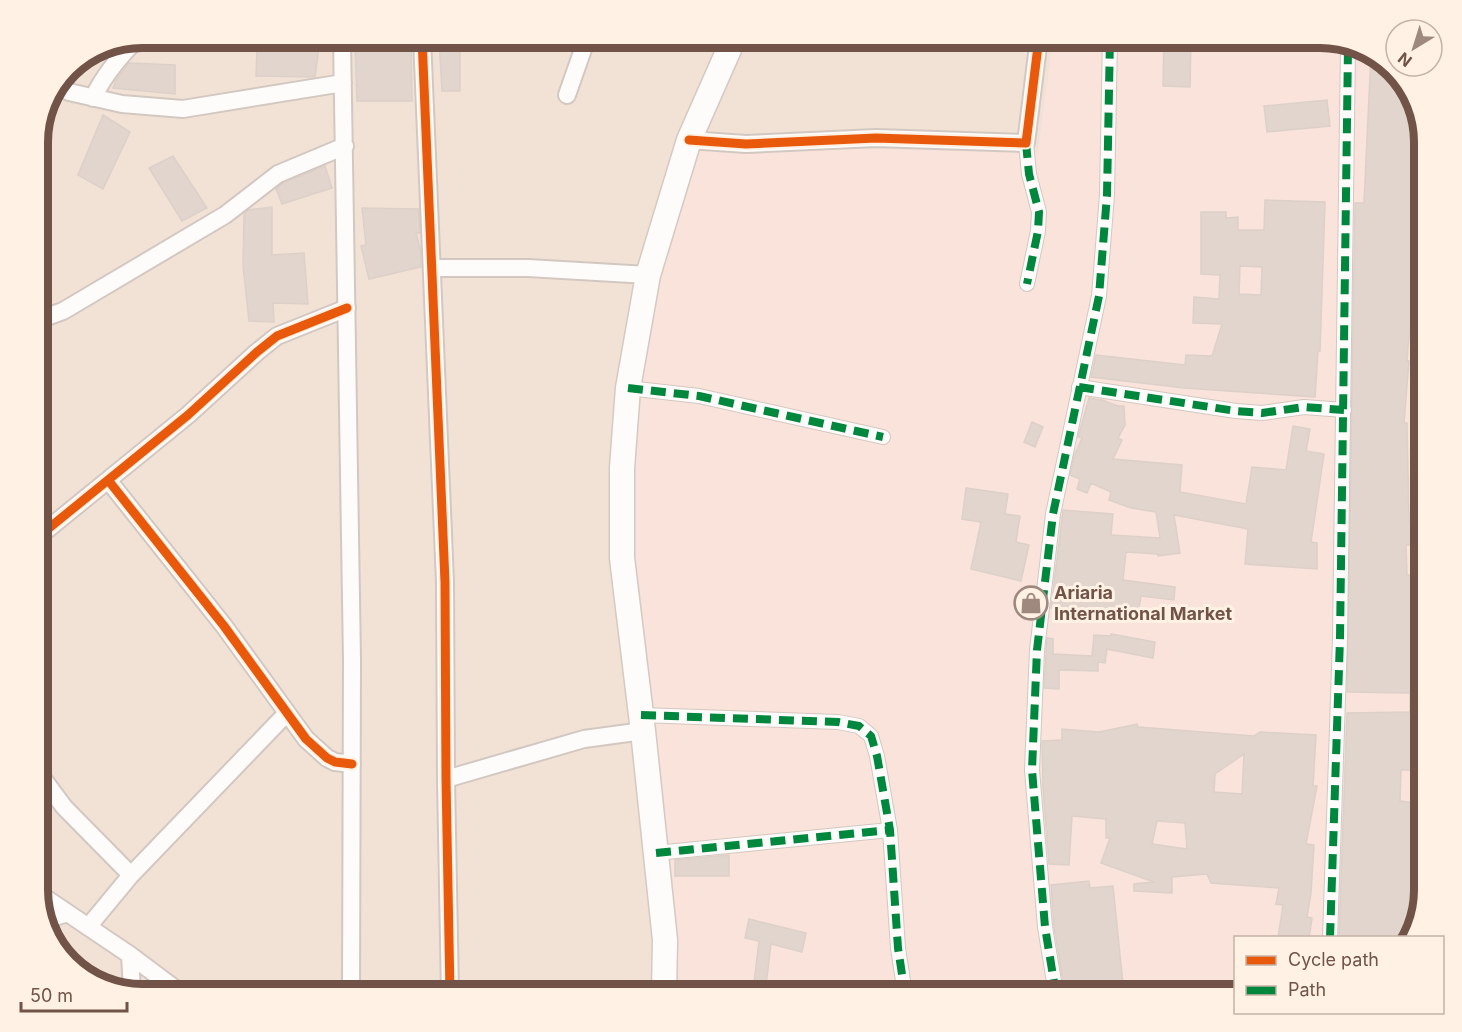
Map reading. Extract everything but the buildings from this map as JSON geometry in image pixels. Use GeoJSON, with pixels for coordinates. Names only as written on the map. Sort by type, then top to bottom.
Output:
{"type":"FeatureCollection","features":[{"type":"Feature","properties":{"kind":"main road"},"geometry":{"type":"LineString","coordinates":[[664,984],[665,940],[622,558],[622,468],[628,388],[648,275],[689,140],[730,48]]}},
{"type":"Feature","properties":{"kind":"street"},"geometry":{"type":"LineString","coordinates":[[342,48],[352,764],[351,984]]}},
{"type":"Feature","properties":{"kind":"street"},"geometry":{"type":"LineString","coordinates":[[422,48],[445,582],[450,984]]}},
{"type":"Feature","properties":{"kind":"street"},"geometry":{"type":"LineString","coordinates":[[567,95],[583,48]]}},
{"type":"Feature","properties":{"kind":"street"},"geometry":{"type":"LineString","coordinates":[[1027,284],[1038,231],[1039,212],[1029,174],[1026,143],[1039,48]]}},
{"type":"Feature","properties":{"kind":"street"},"geometry":{"type":"LineString","coordinates":[[1055,984],[1046,927],[1032,770],[1037,650],[1053,514],[1099,296],[1107,195],[1110,48]]}},
{"type":"Feature","properties":{"kind":"street"},"geometry":{"type":"LineString","coordinates":[[93,98],[100,83],[127,49]]}},
{"type":"Feature","properties":{"kind":"street"},"geometry":{"type":"LineString","coordinates":[[1330,936],[1340,638],[1348,53]]}},
{"type":"Feature","properties":{"kind":"street"},"geometry":{"type":"LineString","coordinates":[[64,89],[122,104],[183,109],[343,83]]}},
{"type":"Feature","properties":{"kind":"street"},"geometry":{"type":"LineString","coordinates":[[689,140],[746,144],[876,138],[1026,143]]}},
{"type":"Feature","properties":{"kind":"street"},"geometry":{"type":"LineString","coordinates":[[48,316],[63,311],[225,215],[278,174],[345,146]]}},
{"type":"Feature","properties":{"kind":"street"},"geometry":{"type":"LineString","coordinates":[[432,268],[528,268],[648,275]]}},
{"type":"Feature","properties":{"kind":"street"},"geometry":{"type":"LineString","coordinates":[[48,529],[188,415],[277,336],[347,308]]}},
{"type":"Feature","properties":{"kind":"street"},"geometry":{"type":"LineString","coordinates":[[1079,387],[1236,411],[1262,413],[1305,406],[1344,410]]}},
{"type":"Feature","properties":{"kind":"street"},"geometry":{"type":"LineString","coordinates":[[628,388],[699,396],[883,437]]}},
{"type":"Feature","properties":{"kind":"street"},"geometry":{"type":"LineString","coordinates":[[108,480],[224,626],[306,739],[319,752],[335,762],[352,764]]}},
{"type":"Feature","properties":{"kind":"street"},"geometry":{"type":"LineString","coordinates":[[88,927],[131,875],[287,712]]}},
{"type":"Feature","properties":{"kind":"street"},"geometry":{"type":"LineString","coordinates":[[446,779],[642,723],[838,722],[859,726],[871,736],[877,756],[890,830],[897,948],[903,984]]}},
{"type":"Feature","properties":{"kind":"street"},"geometry":{"type":"LineString","coordinates":[[48,785],[64,807],[131,875]]}},
{"type":"Feature","properties":{"kind":"street"},"geometry":{"type":"LineString","coordinates":[[656,853],[890,830]]}},
{"type":"Feature","properties":{"kind":"street"},"geometry":{"type":"LineString","coordinates":[[48,900],[169,984]]}},
{"type":"Feature","properties":{"kind":"street"},"geometry":{"type":"LineString","coordinates":[[52,918],[68,913]]}},
{"type":"Feature","properties":{"kind":"street"},"geometry":{"type":"LineString","coordinates":[[130,955],[132,983]]}},
{"type":"Feature","properties":{"kind":"shaded area"},"geometry":{"type":"Polygon","coordinates":[[[142,48],[1320,48],[1350,53],[1362,58],[1382,71],[1384,78],[1389,78],[1398,90],[1409,112],[1414,142],[1414,894],[1244,936],[1234,936],[1234,984],[142,984],[117,981],[100,974],[71,952],[53,920],[48,897],[48,135],[51,117],[58,100],[67,85],[80,71],[95,61],[112,53],[142,48]]]}},
{"type":"Feature","properties":{"kind":"shaded area","name":"Ariaria International Market"},"geometry":{"type":"Polygon","coordinates":[[[1052,48],[1333,49],[1362,58],[1382,71],[1384,78],[1391,80],[1409,112],[1414,142],[1414,890],[1409,920],[1402,936],[1234,936],[1234,984],[680,984],[654,710],[623,496],[639,326],[695,146],[1038,152],[1052,48]]]}},
{"type":"Feature","properties":{"kind":"marked path"},"geometry":{"type":"LineString","coordinates":[[1054,984],[1045,927],[1032,770],[1037,650],[1053,514],[1099,296],[1107,195],[1110,48]]}},
{"type":"Feature","properties":{"kind":"marked path"},"geometry":{"type":"LineString","coordinates":[[1330,936],[1340,638],[1348,53]]}},
{"type":"Feature","properties":{"kind":"marked path"},"geometry":{"type":"LineString","coordinates":[[1026,143],[1029,174],[1039,212],[1038,231],[1027,284]]}},
{"type":"Feature","properties":{"kind":"marked path"},"geometry":{"type":"LineString","coordinates":[[1079,387],[1236,411],[1262,413],[1304,407],[1344,410]]}},
{"type":"Feature","properties":{"kind":"marked path"},"geometry":{"type":"LineString","coordinates":[[628,388],[699,396],[883,437]]}},
{"type":"Feature","properties":{"kind":"marked path"},"geometry":{"type":"LineString","coordinates":[[641,715],[838,722],[859,726],[871,736],[877,756],[890,830],[898,948],[903,984]]}},
{"type":"Feature","properties":{"kind":"marked path"},"geometry":{"type":"LineString","coordinates":[[656,853],[890,830]]}},
{"type":"Feature","properties":{"kind":"cycle path"},"geometry":{"type":"LineString","coordinates":[[422,48],[445,582],[450,984]]}},
{"type":"Feature","properties":{"kind":"cycle path"},"geometry":{"type":"LineString","coordinates":[[689,140],[746,144],[876,138],[1026,143],[1038,48]]}},
{"type":"Feature","properties":{"kind":"cycle path"},"geometry":{"type":"LineString","coordinates":[[48,529],[188,415],[277,336],[347,308]]}},
{"type":"Feature","properties":{"kind":"cycle path"},"geometry":{"type":"LineString","coordinates":[[108,480],[224,626],[306,739],[327,758],[335,762],[352,764]]}},
{"type":"Feature","properties":{"kind":"place","name":"Ariaria International Market"},"geometry":{"type":"Point","coordinates":[1031,603]}}]}
